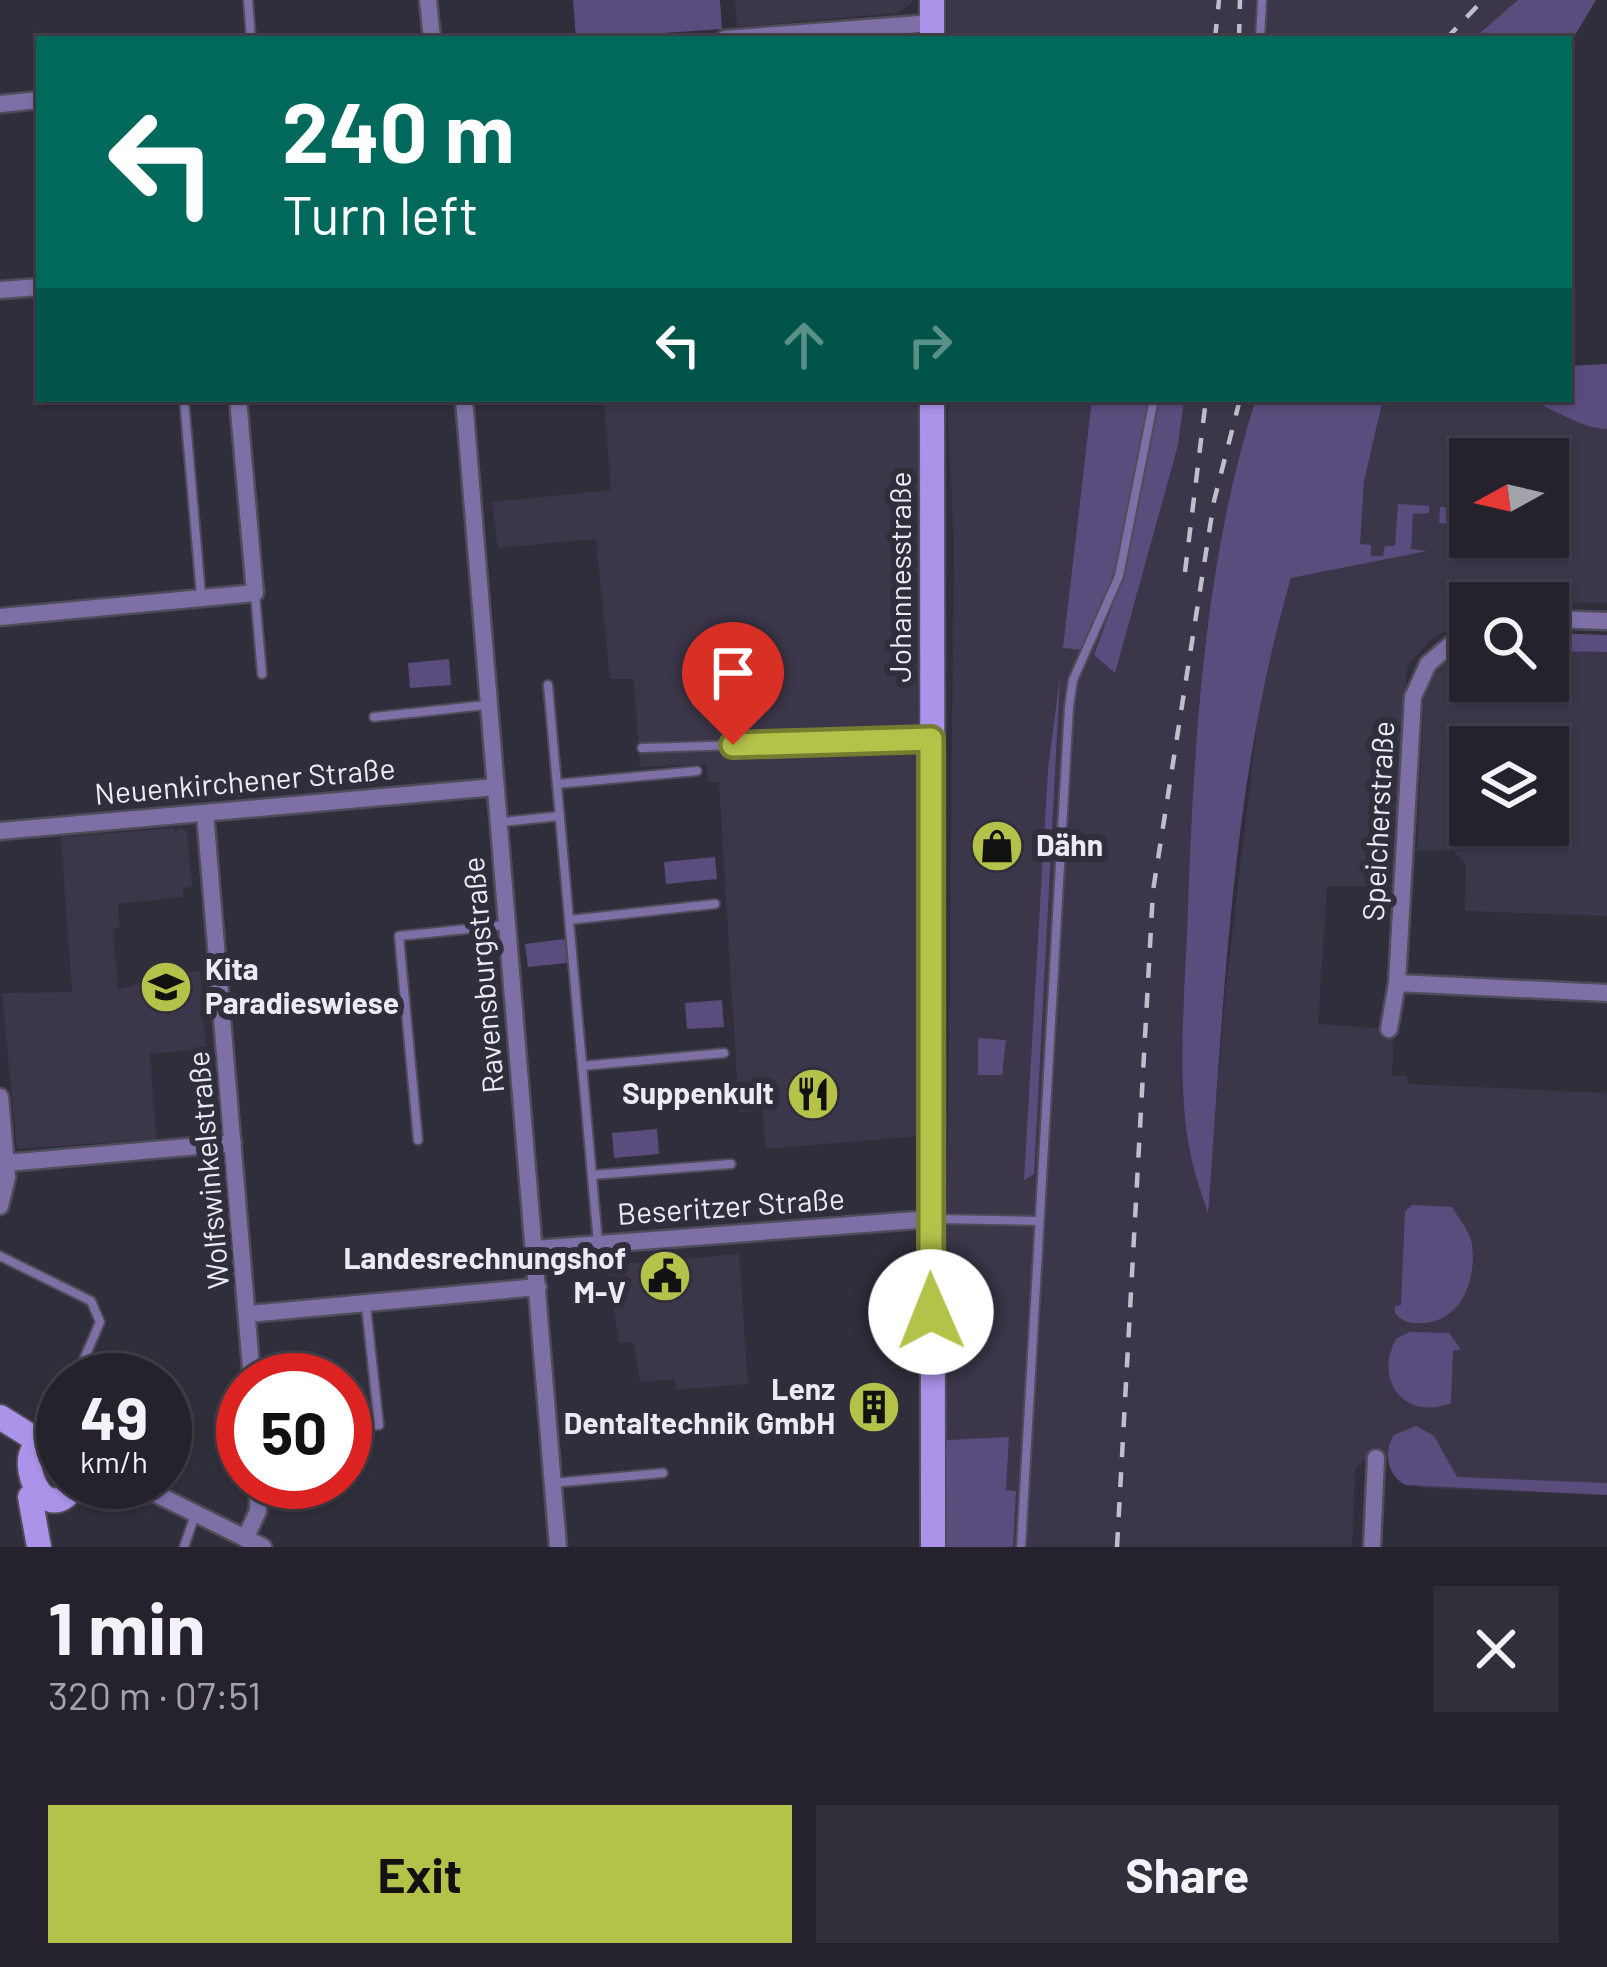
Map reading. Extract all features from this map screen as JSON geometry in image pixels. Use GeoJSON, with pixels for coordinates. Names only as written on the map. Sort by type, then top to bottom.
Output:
{"type":"FeatureCollection","features":[{"type":"Feature","properties":{"kind":"main road","name":"Johannesstraße"},"geometry":{"type":"LineString","coordinates":[[932,402],[933,1547]]}},
{"type":"Feature","properties":{"kind":"main road"},"geometry":{"type":"LineString","coordinates":[[0,1418],[36,1437]]}},
{"type":"Feature","properties":{"kind":"main road"},"geometry":{"type":"LineString","coordinates":[[0,1433],[21,1463],[20,1481],[30,1497],[39,1547]]}},
{"type":"Feature","properties":{"kind":"main road"},"geometry":{"type":"LineString","coordinates":[[21,1463],[36,1455]]}},
{"type":"Feature","properties":{"kind":"main road"},"geometry":{"type":"LineString","coordinates":[[30,1497],[36,1496]]}},
{"type":"Feature","properties":{"kind":"main road"},"geometry":{"type":"LineString","coordinates":[[54,1547],[64,1509]]}},
{"type":"Feature","properties":{"kind":"street"},"geometry":{"type":"LineString","coordinates":[[428,0],[432,36]]}},
{"type":"Feature","properties":{"kind":"street"},"geometry":{"type":"LineString","coordinates":[[799,36],[932,21]]}},
{"type":"Feature","properties":{"kind":"street"},"geometry":{"type":"LineString","coordinates":[[0,104],[36,100]]}},
{"type":"Feature","properties":{"kind":"street"},"geometry":{"type":"LineString","coordinates":[[0,290],[36,287]]}},
{"type":"Feature","properties":{"kind":"street"},"geometry":{"type":"LineString","coordinates":[[0,617],[255,593],[238,402]]}},
{"type":"Feature","properties":{"kind":"street","name":"Ravensburgstraße"},"geometry":{"type":"LineString","coordinates":[[464,402],[558,1547]]}},
{"type":"Feature","properties":{"kind":"street"},"geometry":{"type":"LineString","coordinates":[[1569,620],[1607,621]]}},
{"type":"Feature","properties":{"kind":"street","name":"Speicherstraße"},"geometry":{"type":"LineString","coordinates":[[1389,1028],[1414,698],[1428,664],[1449,645]]}},
{"type":"Feature","properties":{"kind":"street","name":"Neuenkirchener Straße"},"geometry":{"type":"LineString","coordinates":[[0,831],[495,787]]}},
{"type":"Feature","properties":{"kind":"street","name":"Wolfswinkelstraße"},"geometry":{"type":"LineString","coordinates":[[205,813],[251,1353]]}},
{"type":"Feature","properties":{"kind":"street"},"geometry":{"type":"LineString","coordinates":[[1396,983],[1607,993]]}},
{"type":"Feature","properties":{"kind":"street"},"geometry":{"type":"LineString","coordinates":[[0,1096],[6,1162],[0,1205]]}},
{"type":"Feature","properties":{"kind":"street"},"geometry":{"type":"LineString","coordinates":[[6,1162],[233,1143]]}},
{"type":"Feature","properties":{"kind":"street","name":"Beseritzer Straße"},"geometry":{"type":"LineString","coordinates":[[535,1249],[930,1219]]}},
{"type":"Feature","properties":{"kind":"street"},"geometry":{"type":"LineString","coordinates":[[249,1314],[538,1286]]}},
{"type":"Feature","properties":{"kind":"street"},"geometry":{"type":"LineString","coordinates":[[1372,1547],[1376,1458]]}},
{"type":"Feature","properties":{"kind":"street"},"geometry":{"type":"LineString","coordinates":[[181,1509],[256,1544],[258,1509]]}},
{"type":"Feature","properties":{"kind":"lane"},"geometry":{"type":"LineString","coordinates":[[248,0],[251,36]]}},
{"type":"Feature","properties":{"kind":"lane"},"geometry":{"type":"LineString","coordinates":[[1260,36],[1262,0]]}},
{"type":"Feature","properties":{"kind":"lane"},"geometry":{"type":"LineString","coordinates":[[184,402],[202,598]]}},
{"type":"Feature","properties":{"kind":"lane"},"geometry":{"type":"LineString","coordinates":[[1021,1547],[1072,680],[1120,577],[1153,402]]}},
{"type":"Feature","properties":{"kind":"lane"},"geometry":{"type":"LineString","coordinates":[[255,593],[262,674]]}},
{"type":"Feature","properties":{"kind":"lane"},"geometry":{"type":"LineString","coordinates":[[548,685],[598,1244]]}},
{"type":"Feature","properties":{"kind":"lane"},"geometry":{"type":"LineString","coordinates":[[374,717],[489,704]]}},
{"type":"Feature","properties":{"kind":"lane"},"geometry":{"type":"LineString","coordinates":[[642,748],[931,739]]}},
{"type":"Feature","properties":{"kind":"lane"},"geometry":{"type":"LineString","coordinates":[[557,784],[697,771]]}},
{"type":"Feature","properties":{"kind":"lane"},"geometry":{"type":"LineString","coordinates":[[498,822],[560,816]]}},
{"type":"Feature","properties":{"kind":"lane"},"geometry":{"type":"LineString","coordinates":[[569,920],[716,904]]}},
{"type":"Feature","properties":{"kind":"lane"},"geometry":{"type":"LineString","coordinates":[[418,1140],[399,936],[507,925]]}},
{"type":"Feature","properties":{"kind":"lane"},"geometry":{"type":"LineString","coordinates":[[582,1066],[724,1053]]}},
{"type":"Feature","properties":{"kind":"lane"},"geometry":{"type":"LineString","coordinates":[[592,1175],[730,1164]]}},
{"type":"Feature","properties":{"kind":"lane"},"geometry":{"type":"LineString","coordinates":[[930,1219],[1039,1221]]}},
{"type":"Feature","properties":{"kind":"lane"},"geometry":{"type":"LineString","coordinates":[[0,1256],[91,1301],[100,1322],[86,1353]]}},
{"type":"Feature","properties":{"kind":"lane"},"geometry":{"type":"LineString","coordinates":[[366,1304],[372,1353]]}},
{"type":"Feature","properties":{"kind":"lane"},"geometry":{"type":"LineString","coordinates":[[372,1356],[380,1425],[372,1426]]}},
{"type":"Feature","properties":{"kind":"lane"},"geometry":{"type":"LineString","coordinates":[[553,1483],[663,1473]]}},
{"type":"Feature","properties":{"kind":"lane"},"geometry":{"type":"LineString","coordinates":[[184,1547],[194,1515]]}},
{"type":"Feature","properties":{"kind":"shaded area"},"geometry":{"type":"Polygon","coordinates":[[[573,0],[720,0],[722,29],[576,36],[573,0]]]}},
{"type":"Feature","properties":{"kind":"shaded area"},"geometry":{"type":"Polygon","coordinates":[[[735,0],[916,0],[897,13],[737,27],[735,0]]]}},
{"type":"Feature","properties":{"kind":"shaded area"},"geometry":{"type":"Polygon","coordinates":[[[947,0],[1518,0],[1476,36],[947,36],[947,0]]]}},
{"type":"Feature","properties":{"kind":"shaded area"},"geometry":{"type":"Polygon","coordinates":[[[1518,0],[1596,0],[1572,40],[1572,36],[1476,36],[1518,0]]]}},
{"type":"Feature","properties":{"kind":"shaded area"},"geometry":{"type":"Polygon","coordinates":[[[1607,364],[1607,603],[1569,603],[1569,582],[1449,582],[1449,630],[1434,637],[1407,666],[1393,887],[1327,886],[1318,1024],[1394,1029],[1392,1075],[1407,1076],[1408,1084],[1607,1093],[1607,1495],[1422,1488],[1399,1481],[1391,1458],[1366,1458],[1355,1469],[1352,1547],[1012,1547],[1016,1492],[1006,1491],[1009,1438],[945,1440],[954,542],[947,402],[1255,402],[1235,477],[1212,621],[1191,832],[1184,1008],[1189,1150],[1207,1210],[1226,987],[1263,673],[1291,578],[1343,568],[1382,402],[1572,402],[1572,366],[1607,364]]]}},
{"type":"Feature","properties":{"kind":"shaded area"},"geometry":{"type":"Polygon","coordinates":[[[1607,364],[1607,429],[1533,402],[1572,402],[1572,366],[1607,364]]]}},
{"type":"Feature","properties":{"kind":"shaded area"},"geometry":{"type":"Polygon","coordinates":[[[604,402],[918,402],[917,1136],[766,1149],[762,1110],[739,1112],[719,782],[708,782],[707,764],[640,767],[634,679],[610,679],[596,539],[498,548],[492,502],[611,490],[604,402]]]}},
{"type":"Feature","properties":{"kind":"shaded area"},"geometry":{"type":"Polygon","coordinates":[[[1092,402],[1150,402],[1140,464],[1108,589],[1086,650],[1063,648],[1092,402]]]}},
{"type":"Feature","properties":{"kind":"shaded area"},"geometry":{"type":"Polygon","coordinates":[[[1156,402],[1184,402],[1178,445],[1115,673],[1094,655],[1123,577],[1156,402]]]}},
{"type":"Feature","properties":{"kind":"shaded area"},"geometry":{"type":"Polygon","coordinates":[[[1255,402],[1382,402],[1364,481],[1360,544],[1371,545],[1371,556],[1383,556],[1385,546],[1395,546],[1398,504],[1429,506],[1429,513],[1413,514],[1411,549],[1427,551],[1291,578],[1271,655],[1243,813],[1225,974],[1208,1214],[1186,1126],[1183,1015],[1204,663],[1223,528],[1255,402]]]}},
{"type":"Feature","properties":{"kind":"shaded area"},"geometry":{"type":"Polygon","coordinates":[[[1440,507],[1448,507],[1449,555],[1448,524],[1439,523],[1440,507]]]}},
{"type":"Feature","properties":{"kind":"shaded area"},"geometry":{"type":"Polygon","coordinates":[[[1569,634],[1607,635],[1607,916],[1465,911],[1466,864],[1453,851],[1417,850],[1424,699],[1438,669],[1449,659],[1449,702],[1569,702],[1569,634]]]}},
{"type":"Feature","properties":{"kind":"shaded area"},"geometry":{"type":"Polygon","coordinates":[[[1569,634],[1607,635],[1607,652],[1569,651],[1569,634]]]}},
{"type":"Feature","properties":{"kind":"shaded area"},"geometry":{"type":"Polygon","coordinates":[[[449,659],[451,685],[410,688],[408,663],[449,659]]]}},
{"type":"Feature","properties":{"kind":"shaded area"},"geometry":{"type":"Polygon","coordinates":[[[1060,677],[1034,1174],[1024,1180],[1048,769],[1060,677]]]}},
{"type":"Feature","properties":{"kind":"shaded area","name":"Kita Paradieswiese"},"geometry":{"type":"Polygon","coordinates":[[[179,827],[187,832],[192,887],[183,888],[183,897],[118,904],[119,928],[113,929],[118,990],[167,974],[200,971],[206,1049],[150,1054],[156,1139],[17,1149],[2,993],[72,992],[61,837],[174,828],[175,834],[179,827]]]}},
{"type":"Feature","properties":{"kind":"shaded area"},"geometry":{"type":"Polygon","coordinates":[[[715,857],[717,879],[666,884],[664,862],[715,857]]]}},
{"type":"Feature","properties":{"kind":"shaded area"},"geometry":{"type":"Polygon","coordinates":[[[565,939],[567,963],[528,967],[525,944],[565,939]]]}},
{"type":"Feature","properties":{"kind":"shaded area"},"geometry":{"type":"Polygon","coordinates":[[[722,1000],[724,1027],[687,1029],[685,1003],[722,1000]]]}},
{"type":"Feature","properties":{"kind":"shaded area"},"geometry":{"type":"Polygon","coordinates":[[[978,1038],[1006,1040],[1002,1075],[978,1075],[978,1038]]]}},
{"type":"Feature","properties":{"kind":"shaded area"},"geometry":{"type":"Polygon","coordinates":[[[657,1129],[659,1154],[614,1158],[612,1133],[657,1129]]]}},
{"type":"Feature","properties":{"kind":"shaded area"},"geometry":{"type":"Polygon","coordinates":[[[1412,1205],[1452,1207],[1471,1240],[1473,1254],[1469,1283],[1456,1307],[1446,1316],[1420,1323],[1395,1313],[1395,1306],[1401,1305],[1405,1212],[1412,1205]]]}},
{"type":"Feature","properties":{"kind":"shaded area"},"geometry":{"type":"Polygon","coordinates":[[[739,1254],[748,1384],[676,1390],[675,1379],[640,1382],[633,1342],[619,1343],[607,1265],[739,1254]]]}},
{"type":"Feature","properties":{"kind":"shaded area"},"geometry":{"type":"Polygon","coordinates":[[[1409,1332],[1449,1333],[1461,1350],[1453,1350],[1451,1403],[1435,1407],[1408,1402],[1391,1382],[1390,1355],[1396,1339],[1409,1332]]]}},
{"type":"Feature","properties":{"kind":"shaded area"},"geometry":{"type":"Polygon","coordinates":[[[1416,1426],[1434,1436],[1457,1477],[1607,1483],[1607,1495],[1405,1485],[1391,1469],[1389,1448],[1394,1435],[1416,1426]]]}},
{"type":"Feature","properties":{"kind":"shaded area"},"geometry":{"type":"Polygon","coordinates":[[[1009,1437],[1006,1490],[1016,1491],[1013,1547],[946,1547],[945,1440],[1009,1437]]]}},
{"type":"Feature","properties":{"kind":"railway"},"geometry":{"type":"LineString","coordinates":[[1215,36],[1219,0]]}},
{"type":"Feature","properties":{"kind":"railway"},"geometry":{"type":"LineString","coordinates":[[1239,36],[1240,0]]}},
{"type":"Feature","properties":{"kind":"railway"},"geometry":{"type":"LineString","coordinates":[[1449,36],[1483,0]]}},
{"type":"Feature","properties":{"kind":"railway"},"geometry":{"type":"LineString","coordinates":[[1185,572],[1206,402]]}},
{"type":"Feature","properties":{"kind":"railway"},"geometry":{"type":"LineString","coordinates":[[1117,1547],[1153,891],[1214,501],[1239,402]]}},
{"type":"Feature","properties":{"kind":"place","name":"Dähn"},"geometry":{"type":"Point","coordinates":[997,846]}},
{"type":"Feature","properties":{"kind":"place","name":"Kita Paradieswiese"},"geometry":{"type":"Point","coordinates":[166,987]}},
{"type":"Feature","properties":{"kind":"place","name":"Suppenkult"},"geometry":{"type":"Point","coordinates":[813,1094]}},
{"type":"Feature","properties":{"kind":"place","name":"Landesrechnungshof M-V"},"geometry":{"type":"Point","coordinates":[665,1276]}},
{"type":"Feature","properties":{"kind":"place","name":"Lenz Dentaltechnik GmbH"},"geometry":{"type":"Point","coordinates":[874,1407]}},
{"type":"Feature","properties":{"kind":"route"},"geometry":{"type":"LineString","coordinates":[[733,745],[931,739],[931,1312]]}}]}
